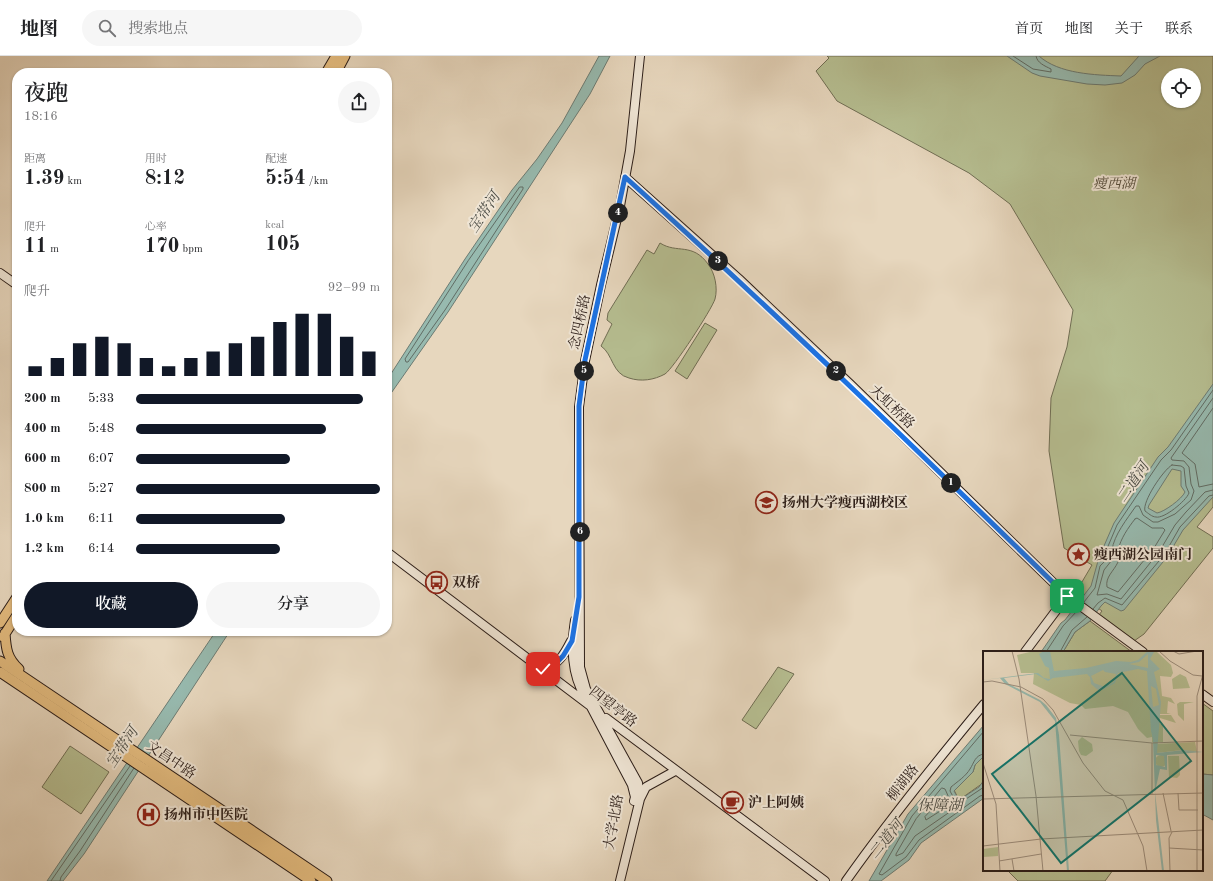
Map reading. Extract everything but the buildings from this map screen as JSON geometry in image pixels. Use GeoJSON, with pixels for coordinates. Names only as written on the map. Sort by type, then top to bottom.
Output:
{"type":"FeatureCollection","features":[{"type":"Feature","properties":{"kind":"main road"},"geometry":{"type":"LineString","coordinates":[[329,68],[336,56]]}},
{"type":"Feature","properties":{"kind":"main road"},"geometry":{"type":"LineString","coordinates":[[339,68],[345,56]]}},
{"type":"Feature","properties":{"kind":"main road"},"geometry":{"type":"LineString","coordinates":[[1,621],[12,604]]}},
{"type":"Feature","properties":{"kind":"main road"},"geometry":{"type":"LineString","coordinates":[[0,642],[12,622]]}},
{"type":"Feature","properties":{"kind":"main road"},"geometry":{"type":"LineString","coordinates":[[5,633],[6,650],[11,662],[35,685]]}},
{"type":"Feature","properties":{"kind":"main road","name":"文昌中路"},"geometry":{"type":"LineString","coordinates":[[0,661],[127,753]]}},
{"type":"Feature","properties":{"kind":"main road","name":"文昌中路"},"geometry":{"type":"LineString","coordinates":[[0,672],[327,881]]}},
{"type":"Feature","properties":{"kind":"main road"},"geometry":{"type":"LineString","coordinates":[[0,678],[10,679]]}},
{"type":"Feature","properties":{"kind":"main road","name":"文昌中路"},"geometry":{"type":"LineString","coordinates":[[145,764],[311,881]]}},
{"type":"Feature","properties":{"kind":"street","name":"念四桥路"},"geometry":{"type":"LineString","coordinates":[[602,716],[586,689],[580,666],[579,406],[585,360],[630,151],[640,56]]}},
{"type":"Feature","properties":{"kind":"street","name":"大虹桥路"},"geometry":{"type":"LineString","coordinates":[[625,177],[739,279],[1070,598],[1142,651]]}},
{"type":"Feature","properties":{"kind":"street"},"geometry":{"type":"LineString","coordinates":[[0,273],[12,281]]}},
{"type":"Feature","properties":{"kind":"street","name":"四望亭路"},"geometry":{"type":"LineString","coordinates":[[392,556],[543,669],[602,716],[825,881]]}},
{"type":"Feature","properties":{"kind":"street","name":"念四桥路"},"geometry":{"type":"LineString","coordinates":[[579,597],[572,641],[574,668],[579,687],[590,705]]}},
{"type":"Feature","properties":{"kind":"street"},"geometry":{"type":"LineString","coordinates":[[1025,651],[1070,598]]}},
{"type":"Feature","properties":{"kind":"street"},"geometry":{"type":"LineString","coordinates":[[543,669],[552,667],[563,656],[572,641]]}},
{"type":"Feature","properties":{"kind":"street"},"geometry":{"type":"LineString","coordinates":[[1203,695],[1213,702]]}},
{"type":"Feature","properties":{"kind":"street","name":"大学北路"},"geometry":{"type":"LineString","coordinates":[[590,705],[632,785],[635,797],[615,881]]}},
{"type":"Feature","properties":{"kind":"street","name":"柳湖路"},"geometry":{"type":"LineString","coordinates":[[846,881],[919,783],[983,705]]}},
{"type":"Feature","properties":{"kind":"street","name":"大学北路"},"geometry":{"type":"LineString","coordinates":[[602,716],[638,783],[640,798],[620,881]]}},
{"type":"Feature","properties":{"kind":"street"},"geometry":{"type":"LineString","coordinates":[[640,798],[646,787],[676,770]]}},
{"type":"Feature","properties":{"kind":"green space","name":"瘦西湖"},"geometry":{"type":"Polygon","coordinates":[[[827,56],[1213,56],[1213,507],[1197,527],[1213,537],[1213,548],[1144,634],[1134,641],[1099,615],[1102,611],[1076,592],[1092,565],[1064,548],[1049,451],[1051,398],[1067,347],[1073,310],[1010,204],[969,173],[837,101],[816,71],[829,58],[827,56]]]}},
{"type":"Feature","properties":{"kind":"green space"},"geometry":{"type":"Polygon","coordinates":[[[660,243],[672,248],[696,253],[702,257],[708,264],[714,276],[716,295],[700,326],[684,351],[669,370],[665,374],[656,378],[643,380],[634,379],[623,376],[619,372],[608,354],[601,346],[612,324],[607,320],[608,313],[647,250],[654,254],[660,243]]]}},
{"type":"Feature","properties":{"kind":"green space"},"geometry":{"type":"Polygon","coordinates":[[[705,323],[717,330],[687,379],[675,371],[705,323]]]}},
{"type":"Feature","properties":{"kind":"green space"},"geometry":{"type":"Polygon","coordinates":[[[1090,621],[1131,651],[1064,651],[1075,632],[1090,621]]]}},
{"type":"Feature","properties":{"kind":"green space"},"geometry":{"type":"Polygon","coordinates":[[[778,667],[794,674],[756,729],[742,720],[778,667]]]}},
{"type":"Feature","properties":{"kind":"green space"},"geometry":{"type":"Polygon","coordinates":[[[1203,704],[1213,711],[1213,775],[1203,774],[1203,704]]]}},
{"type":"Feature","properties":{"kind":"green space"},"geometry":{"type":"Polygon","coordinates":[[[70,746],[109,772],[81,814],[42,787],[70,746]]]}},
{"type":"Feature","properties":{"kind":"green space"},"geometry":{"type":"Polygon","coordinates":[[[983,757],[983,783],[959,800],[954,790],[973,772],[975,765],[983,757]]]}},
{"type":"Feature","properties":{"kind":"green space"},"geometry":{"type":"Polygon","coordinates":[[[1112,871],[1105,881],[1018,881],[1009,872],[1112,871]]]}},
{"type":"Feature","properties":{"kind":"water"},"geometry":{"type":"Polygon","coordinates":[[[599,56],[610,56],[590,94],[448,312],[392,392],[392,372],[465,259],[512,190],[537,159],[562,123],[599,56]]]}},
{"type":"Feature","properties":{"kind":"water"},"geometry":{"type":"Polygon","coordinates":[[[1007,56],[1039,56],[1057,67],[1067,70],[1089,74],[1121,76],[1139,56],[1160,56],[1145,64],[1135,75],[1122,83],[1105,85],[1087,84],[1040,76],[1032,73],[1007,56]]]}},
{"type":"Feature","properties":{"kind":"water"},"geometry":{"type":"Polygon","coordinates":[[[1213,384],[1213,497],[1183,530],[1167,557],[1124,610],[1121,611],[1105,602],[1090,621],[1075,632],[1064,651],[1042,651],[1061,623],[1065,620],[1091,586],[1098,561],[1101,561],[1104,556],[1100,555],[1114,523],[1158,457],[1168,447],[1213,384]],[[1172,469],[1148,508],[1157,513],[1172,505],[1185,492],[1181,486],[1181,471],[1172,469]]]}},
{"type":"Feature","properties":{"kind":"water"},"geometry":{"type":"Polygon","coordinates":[[[213,636],[227,636],[84,854],[63,881],[47,881],[213,636]]]}},
{"type":"Feature","properties":{"kind":"water","name":"保障湖"},"geometry":{"type":"Polygon","coordinates":[[[983,726],[983,757],[975,765],[973,772],[954,791],[959,800],[979,787],[983,781],[983,799],[921,843],[909,860],[881,881],[869,881],[908,814],[983,726]]]}},
{"type":"Feature","properties":{"kind":"water"},"geometry":{"type":"Polygon","coordinates":[[[1203,774],[1213,775],[1213,820],[1203,815],[1203,774]]]}},
{"type":"Feature","properties":{"kind":"place","name":"扬州大学瘦西湖校区"},"geometry":{"type":"Point","coordinates":[767,503]}},
{"type":"Feature","properties":{"kind":"place","name":"瘦西湖公园南门"},"geometry":{"type":"Point","coordinates":[1078,555]}},
{"type":"Feature","properties":{"kind":"place","name":"双桥"},"geometry":{"type":"Point","coordinates":[436,583]}},
{"type":"Feature","properties":{"kind":"place","name":"沪上阿姨"},"geometry":{"type":"Point","coordinates":[733,803]}},
{"type":"Feature","properties":{"kind":"place","name":"扬州市中医院"},"geometry":{"type":"Point","coordinates":[148,815]}},
{"type":"Feature","properties":{"kind":"route"},"geometry":{"type":"LineString","coordinates":[[543,669],[552,667],[563,656],[572,641],[579,597],[579,406],[585,360],[620,206],[625,177],[739,279],[1067,596]]}},
{"type":"Feature","properties":{"kind":"water label","name":"宝带河"},"geometry":{"type":"Point","coordinates":[485,213]}},
{"type":"Feature","properties":{"kind":"water label","name":"二道河"},"geometry":{"type":"Point","coordinates":[1134,483]}},
{"type":"Feature","properties":{"kind":"water label","name":"宝带河"},"geometry":{"type":"Point","coordinates":[123,748]}},
{"type":"Feature","properties":{"kind":"water label","name":"二道河"},"geometry":{"type":"Point","coordinates":[887,840]}}]}
